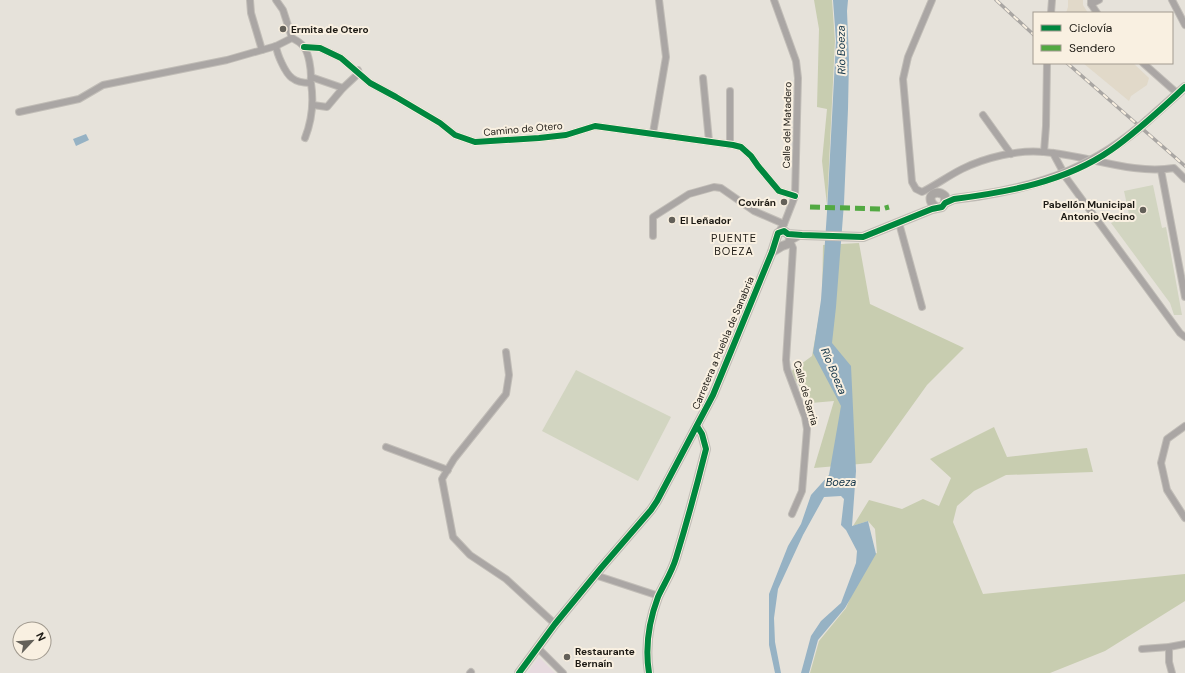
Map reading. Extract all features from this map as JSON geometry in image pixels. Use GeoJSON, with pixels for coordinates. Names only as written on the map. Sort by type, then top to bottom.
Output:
{"type":"FeatureCollection","features":[{"type":"Feature","properties":{"kind":"street"},"geometry":{"type":"LineString","coordinates":[[250,0],[251,13],[262,50]]}},
{"type":"Feature","properties":{"kind":"street"},"geometry":{"type":"LineString","coordinates":[[276,0],[283,10],[292,38],[304,47],[308,54],[313,105],[310,125],[305,138]]}},
{"type":"Feature","properties":{"kind":"street"},"geometry":{"type":"LineString","coordinates":[[653,133],[666,57],[659,0]]}},
{"type":"Feature","properties":{"kind":"street","name":"Calle del Matadero"},"geometry":{"type":"LineString","coordinates":[[774,0],[796,61],[798,78],[795,196],[784,237]]}},
{"type":"Feature","properties":{"kind":"street"},"geometry":{"type":"LineString","coordinates":[[932,0],[908,57],[903,79],[912,182],[916,189],[922,192],[961,169],[978,162],[1011,154],[1044,152],[1070,155],[1102,163],[1161,170],[1174,168],[1185,179]]}},
{"type":"Feature","properties":{"kind":"street"},"geometry":{"type":"LineString","coordinates":[[1051,12],[1052,0]]}},
{"type":"Feature","properties":{"kind":"street"},"geometry":{"type":"LineString","coordinates":[[1096,12],[1091,2],[1099,0]]}},
{"type":"Feature","properties":{"kind":"street"},"geometry":{"type":"LineString","coordinates":[[1172,0],[1185,25]]}},
{"type":"Feature","properties":{"kind":"street"},"geometry":{"type":"LineString","coordinates":[[19,112],[79,99],[103,85],[227,60],[276,46],[292,38]]}},
{"type":"Feature","properties":{"kind":"street"},"geometry":{"type":"LineString","coordinates":[[276,46],[277,52],[288,74],[292,78],[299,82],[311,82],[343,88]]}},
{"type":"Feature","properties":{"kind":"street","name":"Camino de Otero"},"geometry":{"type":"LineString","coordinates":[[304,47],[316,47],[341,58],[370,83],[440,123],[455,135],[475,142],[524,140],[566,135],[595,126],[709,141],[741,147],[751,156],[779,191],[795,196]]}},
{"type":"Feature","properties":{"kind":"street"},"geometry":{"type":"LineString","coordinates":[[1044,152],[1047,64]]}},
{"type":"Feature","properties":{"kind":"street"},"geometry":{"type":"LineString","coordinates":[[1144,64],[1178,94]]}},
{"type":"Feature","properties":{"kind":"street"},"geometry":{"type":"LineString","coordinates":[[313,105],[327,107],[358,72]]}},
{"type":"Feature","properties":{"kind":"street"},"geometry":{"type":"LineString","coordinates":[[703,78],[709,141]]}},
{"type":"Feature","properties":{"kind":"street"},"geometry":{"type":"LineString","coordinates":[[654,236],[653,217],[689,194],[714,187],[721,188],[754,211],[784,237],[800,235],[863,237],[915,216],[932,202],[934,194],[938,192],[944,197],[954,199],[1023,188],[1057,177],[1081,166],[1109,151],[1134,133],[1185,87]]}},
{"type":"Feature","properties":{"kind":"street"},"geometry":{"type":"LineString","coordinates":[[730,91],[730,145]]}},
{"type":"Feature","properties":{"kind":"street"},"geometry":{"type":"LineString","coordinates":[[983,115],[1011,154]]}},
{"type":"Feature","properties":{"kind":"street"},"geometry":{"type":"LineString","coordinates":[[1053,153],[1067,179],[1080,198],[1180,333],[1185,337]]}},
{"type":"Feature","properties":{"kind":"street"},"geometry":{"type":"LineString","coordinates":[[1161,170],[1185,297]]}},
{"type":"Feature","properties":{"kind":"street"},"geometry":{"type":"LineString","coordinates":[[926,190],[932,202],[942,207],[944,197],[937,184]]}},
{"type":"Feature","properties":{"kind":"street"},"geometry":{"type":"LineString","coordinates":[[899,223],[922,307]]}},
{"type":"Feature","properties":{"kind":"street","name":"Calle de Sarria"},"geometry":{"type":"LineString","coordinates":[[784,237],[793,252],[787,369],[805,417],[807,429],[802,491],[792,514]]}},
{"type":"Feature","properties":{"kind":"street","name":"Carretera a Puebla de Sanabria"},"geometry":{"type":"LineString","coordinates":[[519,673],[555,624],[651,510],[714,395],[772,252],[784,237]]}},
{"type":"Feature","properties":{"kind":"street"},"geometry":{"type":"LineString","coordinates":[[506,352],[509,375],[506,394],[454,459],[442,479],[453,537],[470,555],[506,580],[555,624]]}},
{"type":"Feature","properties":{"kind":"street"},"geometry":{"type":"LineString","coordinates":[[649,673],[649,634],[653,614],[659,596],[668,580],[676,560],[706,449],[702,434],[697,426]]}},
{"type":"Feature","properties":{"kind":"street"},"geometry":{"type":"LineString","coordinates":[[1185,426],[1168,439],[1161,463],[1167,490],[1185,518]]}},
{"type":"Feature","properties":{"kind":"street"},"geometry":{"type":"LineString","coordinates":[[386,447],[448,470]]}},
{"type":"Feature","properties":{"kind":"street"},"geometry":{"type":"LineString","coordinates":[[595,575],[659,596]]}},
{"type":"Feature","properties":{"kind":"street"},"geometry":{"type":"LineString","coordinates":[[1142,649],[1185,644]]}},
{"type":"Feature","properties":{"kind":"street"},"geometry":{"type":"LineString","coordinates":[[1169,647],[1169,662],[1172,673]]}},
{"type":"Feature","properties":{"kind":"street"},"geometry":{"type":"LineString","coordinates":[[538,648],[563,673]]}},
{"type":"Feature","properties":{"kind":"shaded area"},"geometry":{"type":"Polygon","coordinates":[[[1068,0],[1083,0],[1083,5],[1087,12],[1066,12],[1068,0]]]}},
{"type":"Feature","properties":{"kind":"shaded area"},"geometry":{"type":"Polygon","coordinates":[[[1084,64],[1134,64],[1149,78],[1147,85],[1131,96],[1129,101],[1084,64]]]}},
{"type":"Feature","properties":{"kind":"shaded area"},"geometry":{"type":"Polygon","coordinates":[[[539,657],[555,673],[527,673],[539,657]]]}},
{"type":"Feature","properties":{"kind":"green space"},"geometry":{"type":"Polygon","coordinates":[[[814,0],[832,0],[835,41],[827,205],[822,161],[827,109],[817,107],[819,29],[814,0]]]}},
{"type":"Feature","properties":{"kind":"green space"},"geometry":{"type":"Polygon","coordinates":[[[1153,185],[1162,228],[1166,227],[1182,315],[1174,315],[1170,303],[1111,223],[1129,214],[1124,191],[1153,185]]]}},
{"type":"Feature","properties":{"kind":"green space"},"geometry":{"type":"Polygon","coordinates":[[[859,243],[870,304],[964,348],[927,385],[871,463],[814,468],[834,401],[811,403],[790,372],[812,356],[822,299],[823,245],[859,243]]]}},
{"type":"Feature","properties":{"kind":"green space"},"geometry":{"type":"Polygon","coordinates":[[[576,370],[671,417],[638,481],[542,431],[576,370]]]}},
{"type":"Feature","properties":{"kind":"green space"},"geometry":{"type":"Polygon","coordinates":[[[994,427],[1007,457],[1087,448],[1093,472],[1006,475],[974,491],[957,506],[953,522],[983,594],[1185,574],[1185,601],[1105,651],[1050,673],[810,673],[819,641],[846,608],[868,556],[877,553],[875,529],[868,521],[853,526],[869,500],[902,509],[923,499],[939,506],[951,478],[930,459],[994,427]]]}},
{"type":"Feature","properties":{"kind":"water","name":"Boeza"},"geometry":{"type":"Polygon","coordinates":[[[833,0],[848,0],[849,60],[844,203],[832,343],[851,366],[856,471],[852,526],[868,521],[876,554],[845,608],[818,640],[809,673],[801,673],[811,636],[821,621],[841,603],[856,563],[857,551],[846,530],[841,525],[844,499],[841,496],[824,497],[803,535],[778,589],[774,618],[775,642],[781,673],[775,673],[769,645],[769,594],[788,546],[801,524],[811,495],[829,475],[841,406],[813,353],[821,300],[827,212],[836,41],[833,0]]]}},
{"type":"Feature","properties":{"kind":"water"},"geometry":{"type":"Polygon","coordinates":[[[86,134],[89,140],[76,146],[73,139],[86,134]]]}},
{"type":"Feature","properties":{"kind":"railway"},"geometry":{"type":"LineString","coordinates":[[996,0],[1033,34]]}},
{"type":"Feature","properties":{"kind":"railway"},"geometry":{"type":"LineString","coordinates":[[1068,64],[1185,166]]}},
{"type":"Feature","properties":{"kind":"marked path"},"geometry":{"type":"LineString","coordinates":[[810,207],[882,209],[889,207]]}},
{"type":"Feature","properties":{"kind":"cycle path"},"geometry":{"type":"LineString","coordinates":[[304,47],[320,48],[341,58],[370,83],[440,123],[455,135],[475,142],[566,135],[595,126],[733,145],[741,147],[751,156],[779,191],[795,196]]}},
{"type":"Feature","properties":{"kind":"cycle path"},"geometry":{"type":"LineString","coordinates":[[519,673],[555,624],[657,501],[713,395],[772,252],[778,233],[784,231],[788,234],[863,237],[932,209],[942,207],[945,203],[954,199],[1015,189],[1055,178],[1075,170],[1111,150],[1140,128],[1185,87]]}},
{"type":"Feature","properties":{"kind":"cycle path"},"geometry":{"type":"LineString","coordinates":[[649,673],[647,654],[652,615],[658,597],[676,558],[706,449],[702,434],[697,426]]}},
{"type":"Feature","properties":{"kind":"place","name":"Ermita de Otero"},"geometry":{"type":"Point","coordinates":[283,29]}},
{"type":"Feature","properties":{"kind":"place","name":"Covirán"},"geometry":{"type":"Point","coordinates":[784,202]}},
{"type":"Feature","properties":{"kind":"place","name":"Pabellón Municipal Antonio Vecino"},"geometry":{"type":"Point","coordinates":[1143,210]}},
{"type":"Feature","properties":{"kind":"place","name":"El Leñador"},"geometry":{"type":"Point","coordinates":[672,220]}},
{"type":"Feature","properties":{"kind":"place","name":"Restaurante Bernaín"},"geometry":{"type":"Point","coordinates":[567,657]}},
{"type":"Feature","properties":{"kind":"district","name":"PUENTE BOEZA"},"geometry":{"type":"Point","coordinates":[734,244]}},
{"type":"Feature","properties":{"kind":"water label","name":"Río Boeza"},"geometry":{"type":"Point","coordinates":[841,50]}},
{"type":"Feature","properties":{"kind":"water label","name":"Río Boeza"},"geometry":{"type":"Point","coordinates":[834,371]}}]}
